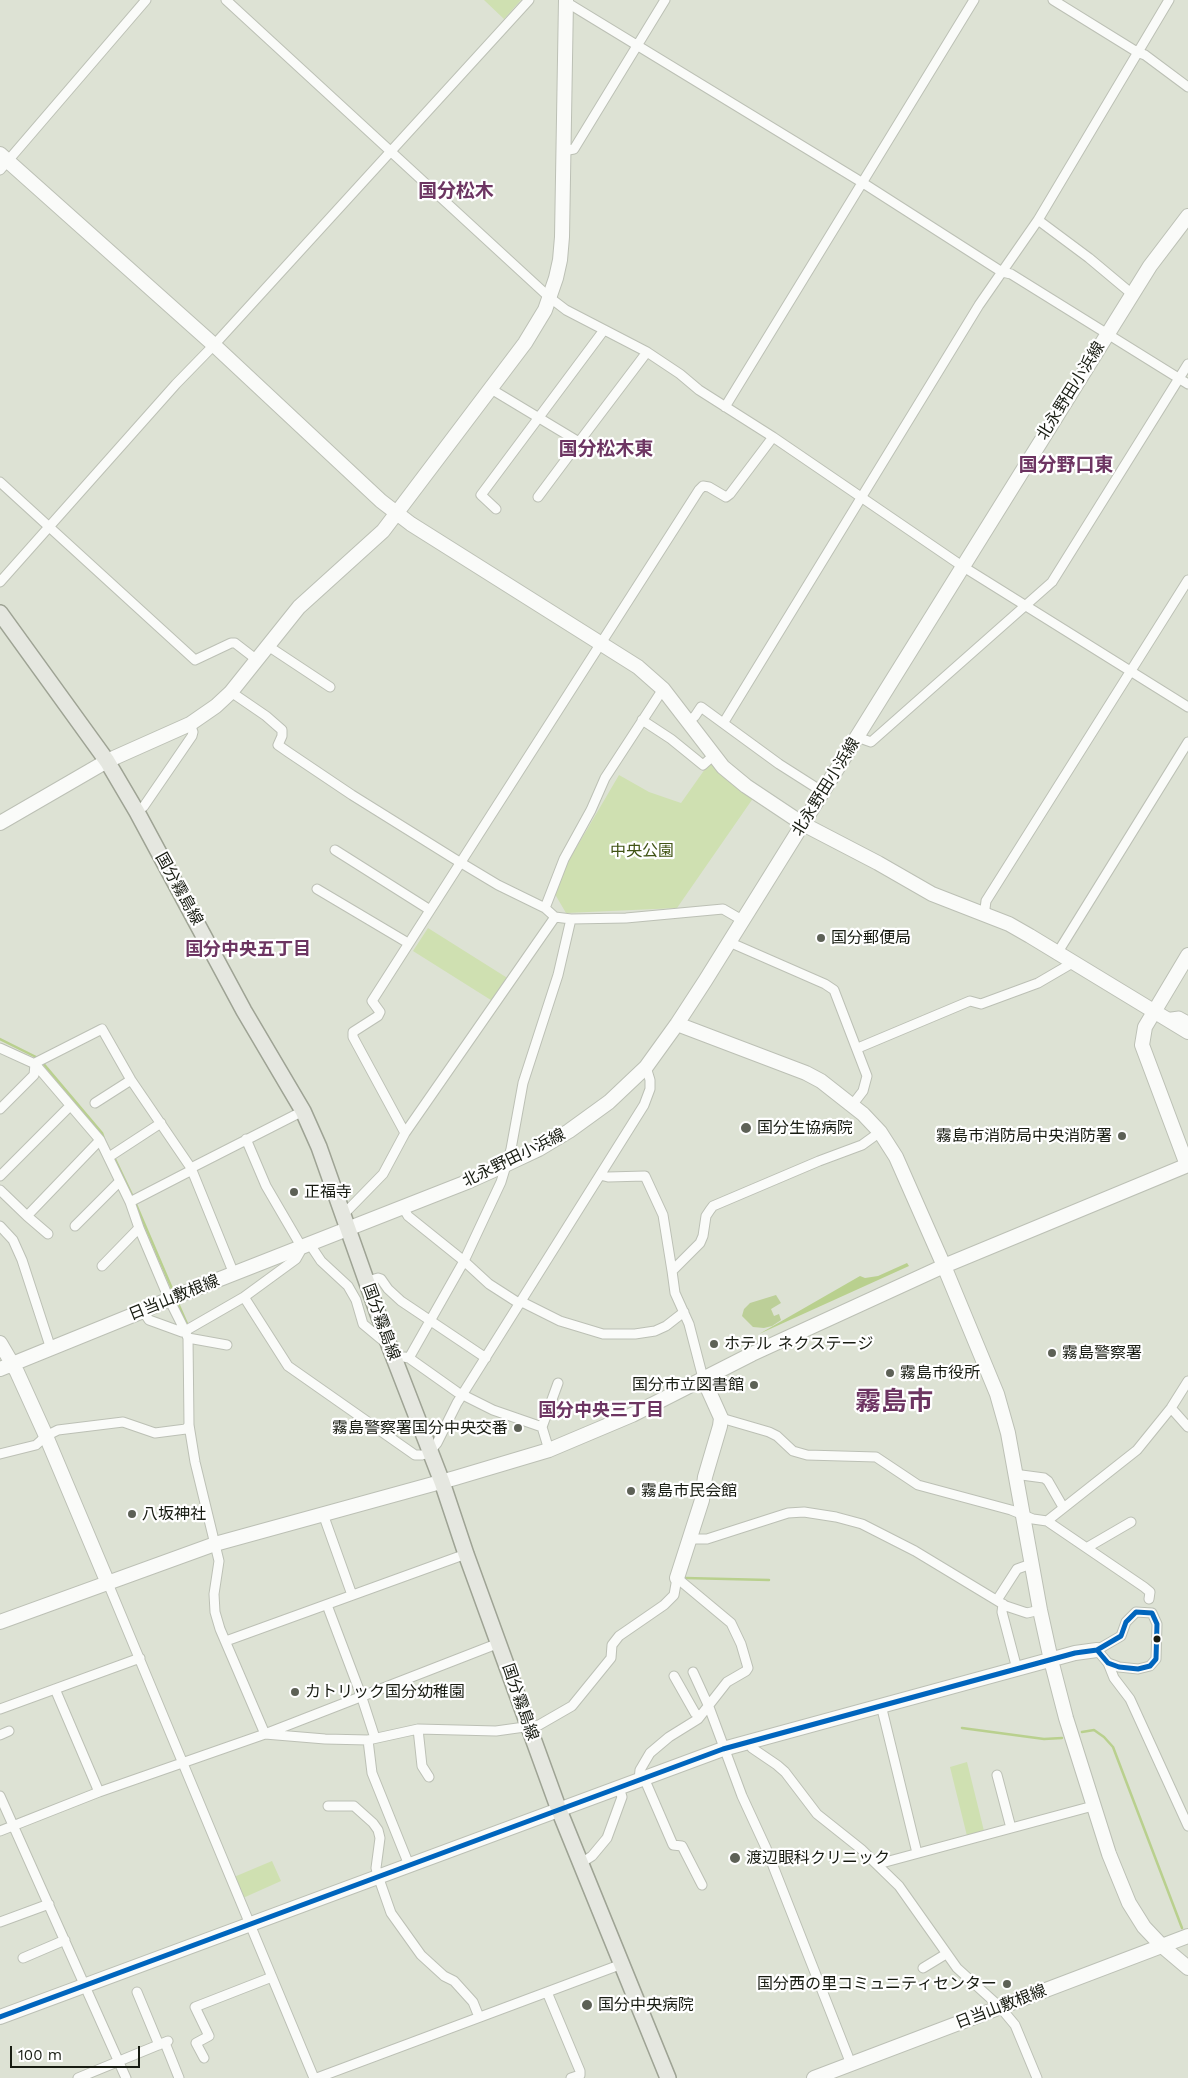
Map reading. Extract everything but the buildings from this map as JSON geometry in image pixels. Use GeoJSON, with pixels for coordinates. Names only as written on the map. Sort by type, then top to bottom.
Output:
{"type":"FeatureCollection","features":[{"type":"Feature","properties":{"kind":"main road","name":"国分霧島線"},"geometry":{"type":"LineString","coordinates":[[0,613],[107,761],[137,812],[244,1011],[303,1111],[319,1147],[367,1281],[398,1355],[429,1453],[442,1482],[466,1554],[559,1810],[668,2078]]}},
{"type":"Feature","properties":{"kind":"street"},"geometry":{"type":"LineString","coordinates":[[146,0],[3,162],[214,346],[396,513],[638,667],[663,690],[723,767],[746,786],[803,824],[932,894],[984,916],[1009,924],[1188,1032]]}},
{"type":"Feature","properties":{"kind":"street"},"geometry":{"type":"LineString","coordinates":[[226,0],[566,310],[647,352],[725,407],[773,437],[962,566],[1188,707]]}},
{"type":"Feature","properties":{"kind":"street"},"geometry":{"type":"LineString","coordinates":[[0,582],[176,384],[214,346],[529,0]]}},
{"type":"Feature","properties":{"kind":"street"},"geometry":{"type":"LineString","coordinates":[[563,151],[574,149],[665,0]]}},
{"type":"Feature","properties":{"kind":"street"},"geometry":{"type":"LineString","coordinates":[[725,407],[974,0]]}},
{"type":"Feature","properties":{"kind":"street"},"geometry":{"type":"LineString","coordinates":[[1053,0],[1137,52],[1145,55],[1188,87]]}},
{"type":"Feature","properties":{"kind":"street"},"geometry":{"type":"LineString","coordinates":[[724,722],[863,498],[979,305],[1038,220],[1169,0]]}},
{"type":"Feature","properties":{"kind":"street"},"geometry":{"type":"LineString","coordinates":[[566,1],[863,183],[1002,272],[1011,274],[1188,384]]}},
{"type":"Feature","properties":{"kind":"street"},"geometry":{"type":"LineString","coordinates":[[0,823],[107,761],[190,724],[216,706],[230,692],[299,607],[383,531],[535,328],[545,310],[556,278],[562,238],[566,1]]}},
{"type":"Feature","properties":{"kind":"street","name":"北永野田小浜線"},"geometry":{"type":"LineString","coordinates":[[345,1222],[402,1206],[507,1164],[539,1149],[576,1126],[609,1102],[646,1067],[677,1024],[729,942],[1132,294],[1155,258],[1188,216]]}},
{"type":"Feature","properties":{"kind":"street"},"geometry":{"type":"LineString","coordinates":[[1038,220],[1089,258],[1132,294]]}},
{"type":"Feature","properties":{"kind":"street"},"geometry":{"type":"LineString","coordinates":[[496,509],[481,494],[540,418],[604,330]]}},
{"type":"Feature","properties":{"kind":"street"},"geometry":{"type":"LineString","coordinates":[[538,497],[647,352]]}},
{"type":"Feature","properties":{"kind":"street"},"geometry":{"type":"LineString","coordinates":[[857,737],[872,742],[1052,582],[1188,364]]}},
{"type":"Feature","properties":{"kind":"street"},"geometry":{"type":"LineString","coordinates":[[491,389],[579,442]]}},
{"type":"Feature","properties":{"kind":"street"},"geometry":{"type":"LineString","coordinates":[[405,1133],[353,1037],[353,1032],[378,1016],[380,1012],[372,1001],[699,490],[703,486],[726,496],[730,494],[773,437]]}},
{"type":"Feature","properties":{"kind":"street"},"geometry":{"type":"LineString","coordinates":[[0,482],[195,660],[231,643],[235,643],[256,660]]}},
{"type":"Feature","properties":{"kind":"street"},"geometry":{"type":"LineString","coordinates":[[984,916],[986,901],[1188,580]]}},
{"type":"Feature","properties":{"kind":"street"},"geometry":{"type":"LineString","coordinates":[[268,646],[330,687]]}},
{"type":"Feature","properties":{"kind":"street"},"geometry":{"type":"LineString","coordinates":[[545,908],[564,859],[591,810],[605,778],[663,690]]}},
{"type":"Feature","properties":{"kind":"street"},"geometry":{"type":"LineString","coordinates":[[230,692],[266,716],[282,730],[282,736],[278,745],[360,800],[498,885],[545,908],[555,917],[571,919],[626,918],[723,909],[742,920]]}},
{"type":"Feature","properties":{"kind":"street"},"geometry":{"type":"LineString","coordinates":[[689,721],[701,707],[779,764],[823,792]]}},
{"type":"Feature","properties":{"kind":"street"},"geometry":{"type":"LineString","coordinates":[[642,720],[671,739],[703,765],[714,755]]}},
{"type":"Feature","properties":{"kind":"street"},"geometry":{"type":"LineString","coordinates":[[137,812],[144,806],[192,736],[193,732],[190,724]]}},
{"type":"Feature","properties":{"kind":"street"},"geometry":{"type":"LineString","coordinates":[[1058,952],[1188,742]]}},
{"type":"Feature","properties":{"kind":"street"},"geometry":{"type":"LineString","coordinates":[[335,850],[430,910]]}},
{"type":"Feature","properties":{"kind":"street"},"geometry":{"type":"LineString","coordinates":[[317,889],[408,944]]}},
{"type":"Feature","properties":{"kind":"street"},"geometry":{"type":"LineString","coordinates":[[345,1222],[383,1174],[405,1133],[555,917]]}},
{"type":"Feature","properties":{"kind":"street"},"geometry":{"type":"LineString","coordinates":[[398,1355],[430,1322],[464,1261],[496,1197],[507,1164],[523,1083],[558,975],[571,919]]}},
{"type":"Feature","properties":{"kind":"street"},"geometry":{"type":"LineString","coordinates":[[729,942],[834,990],[858,1048],[867,1076],[866,1083],[853,1104]]}},
{"type":"Feature","properties":{"kind":"street"},"geometry":{"type":"LineString","coordinates":[[0,1622],[107,1581],[215,1544],[442,1482],[549,1450],[632,1415],[704,1378],[944,1266],[1188,1166],[1142,1045],[1145,1027],[1159,1014],[1188,955]]}},
{"type":"Feature","properties":{"kind":"street"},"geometry":{"type":"LineString","coordinates":[[858,1048],[970,1001],[981,1004],[1038,983],[1074,962]]}},
{"type":"Feature","properties":{"kind":"street"},"geometry":{"type":"LineString","coordinates":[[1159,1014],[1179,1016],[1188,1021]]}},
{"type":"Feature","properties":{"kind":"street"},"geometry":{"type":"LineString","coordinates":[[677,1024],[806,1073],[821,1081],[853,1104],[880,1132],[896,1158],[944,1266],[997,1394],[1008,1433],[1021,1514],[1051,1660],[1066,1718],[1109,1854],[1129,1903],[1144,1927],[1162,1946],[1188,1968]]}},
{"type":"Feature","properties":{"kind":"street"},"geometry":{"type":"LineString","coordinates":[[0,1109],[34,1075],[39,1061],[102,1029],[130,1080],[162,1123],[191,1169],[234,1274]]}},
{"type":"Feature","properties":{"kind":"street"},"geometry":{"type":"LineString","coordinates":[[0,1048],[39,1061],[70,1106],[112,1155],[119,1182],[133,1201],[139,1228],[188,1331],[189,1425],[195,1462],[220,1561],[214,1594],[215,1612],[220,1630],[265,1734]]}},
{"type":"Feature","properties":{"kind":"street"},"geometry":{"type":"LineString","coordinates":[[244,1297],[288,1366],[415,1455],[422,1456],[429,1453],[438,1443],[463,1395],[648,1097],[650,1080],[646,1067]]}},
{"type":"Feature","properties":{"kind":"street"},"geometry":{"type":"LineString","coordinates":[[95,1103],[130,1080]]}},
{"type":"Feature","properties":{"kind":"street"},"geometry":{"type":"LineString","coordinates":[[0,1176],[70,1106]]}},
{"type":"Feature","properties":{"kind":"street"},"geometry":{"type":"LineString","coordinates":[[133,1201],[246,1139],[303,1111]]}},
{"type":"Feature","properties":{"kind":"street"},"geometry":{"type":"LineString","coordinates":[[112,1155],[162,1123]]}},
{"type":"Feature","properties":{"kind":"street"},"geometry":{"type":"LineString","coordinates":[[672,1271],[700,1243],[706,1216],[713,1206],[862,1145],[880,1132]]}},
{"type":"Feature","properties":{"kind":"street"},"geometry":{"type":"LineString","coordinates":[[246,1139],[279,1211],[305,1244],[348,1286],[356,1300],[363,1324],[398,1355],[463,1395],[493,1410],[542,1427]]}},
{"type":"Feature","properties":{"kind":"street"},"geometry":{"type":"LineString","coordinates":[[27,1216],[100,1140]]}},
{"type":"Feature","properties":{"kind":"street"},"geometry":{"type":"LineString","coordinates":[[265,1734],[325,1739],[371,1739],[418,1729],[496,1731],[539,1725],[572,1706],[611,1658],[612,1645],[619,1636],[664,1605],[674,1595],[677,1578],[702,1500],[706,1476],[721,1418],[704,1378],[684,1312],[675,1294],[663,1215],[645,1176],[608,1177],[600,1175]]}},
{"type":"Feature","properties":{"kind":"street"},"geometry":{"type":"LineString","coordinates":[[75,1226],[119,1182]]}},
{"type":"Feature","properties":{"kind":"street"},"geometry":{"type":"LineString","coordinates":[[0,1190],[48,1234]]}},
{"type":"Feature","properties":{"kind":"street"},"geometry":{"type":"LineString","coordinates":[[402,1206],[408,1216],[464,1261],[489,1284],[520,1303],[524,1303],[560,1321],[604,1334],[635,1334],[655,1331],[666,1326],[684,1312]]}},
{"type":"Feature","properties":{"kind":"street","name":"日当山敷根線"},"geometry":{"type":"LineString","coordinates":[[6,1366],[305,1244],[345,1222]]}},
{"type":"Feature","properties":{"kind":"street"},"geometry":{"type":"LineString","coordinates":[[0,1226],[14,1240],[51,1349]]}},
{"type":"Feature","properties":{"kind":"street"},"geometry":{"type":"LineString","coordinates":[[102,1266],[139,1228]]}},
{"type":"Feature","properties":{"kind":"street"},"geometry":{"type":"LineString","coordinates":[[143,1311],[149,1320],[182,1332],[188,1331],[244,1297],[296,1259],[305,1244]]}},
{"type":"Feature","properties":{"kind":"street"},"geometry":{"type":"LineString","coordinates":[[367,1281],[381,1279],[388,1289],[401,1301],[486,1358]]}},
{"type":"Feature","properties":{"kind":"street"},"geometry":{"type":"LineString","coordinates":[[188,1331],[227,1345]]}},
{"type":"Feature","properties":{"kind":"street"},"geometry":{"type":"LineString","coordinates":[[0,1343],[6,1366],[46,1436],[315,2078],[622,1964]]}},
{"type":"Feature","properties":{"kind":"street"},"geometry":{"type":"LineString","coordinates":[[1047,1521],[1137,1450],[1171,1408],[1188,1381]]}},
{"type":"Feature","properties":{"kind":"street"},"geometry":{"type":"LineString","coordinates":[[549,1450],[542,1427],[558,1383]]}},
{"type":"Feature","properties":{"kind":"street"},"geometry":{"type":"LineString","coordinates":[[1171,1408],[1188,1427]]}},
{"type":"Feature","properties":{"kind":"street"},"geometry":{"type":"LineString","coordinates":[[721,1418],[769,1432],[777,1436],[793,1450],[807,1455],[876,1457],[918,1485],[1047,1521],[1144,1586],[1150,1592],[1149,1599]]}},
{"type":"Feature","properties":{"kind":"street"},"geometry":{"type":"LineString","coordinates":[[0,1454],[36,1445],[46,1436],[58,1430],[123,1422],[155,1434],[186,1429],[189,1425]]}},
{"type":"Feature","properties":{"kind":"street"},"geometry":{"type":"LineString","coordinates":[[1014,1474],[1044,1478],[1048,1481],[1063,1507]]}},
{"type":"Feature","properties":{"kind":"street"},"geometry":{"type":"LineString","coordinates":[[691,1539],[707,1539],[788,1513],[804,1512],[836,1517],[862,1524],[915,1551],[1000,1602],[1027,1613],[1040,1610]]}},
{"type":"Feature","properties":{"kind":"street"},"geometry":{"type":"LineString","coordinates":[[323,1514],[352,1595]]}},
{"type":"Feature","properties":{"kind":"street"},"geometry":{"type":"LineString","coordinates":[[1088,1547],[1131,1522]]}},
{"type":"Feature","properties":{"kind":"street"},"geometry":{"type":"LineString","coordinates":[[226,1641],[466,1554]]}},
{"type":"Feature","properties":{"kind":"street"},"geometry":{"type":"LineString","coordinates":[[1017,1669],[1000,1602],[1017,1569],[1031,1564]]}},
{"type":"Feature","properties":{"kind":"street"},"geometry":{"type":"LineString","coordinates":[[677,1578],[731,1624],[741,1644],[748,1668],[746,1672],[727,1682],[700,1716],[669,1737],[650,1753],[640,1770],[642,1779],[673,1845],[682,1846],[702,1885]]}},
{"type":"Feature","properties":{"kind":"street"},"geometry":{"type":"LineString","coordinates":[[328,1605],[361,1695],[371,1739],[372,1773],[408,1865]]}},
{"type":"Feature","properties":{"kind":"street"},"geometry":{"type":"LineString","coordinates":[[0,2017],[84,1984],[250,1925],[723,1749],[1074,1653],[1098,1650],[1121,1636],[1126,1622],[1136,1612],[1152,1613],[1156,1624],[1156,1659],[1150,1666],[1138,1669],[1119,1668],[1108,1663]]}},
{"type":"Feature","properties":{"kind":"street"},"geometry":{"type":"LineString","coordinates":[[0,1831],[99,1792],[265,1734],[361,1695],[499,1643]]}},
{"type":"Feature","properties":{"kind":"street"},"geometry":{"type":"LineString","coordinates":[[1098,1650],[1108,1663],[1114,1678],[1130,1699],[1188,1826]]}},
{"type":"Feature","properties":{"kind":"street"},"geometry":{"type":"LineString","coordinates":[[0,1709],[140,1658]]}},
{"type":"Feature","properties":{"kind":"street"},"geometry":{"type":"LineString","coordinates":[[693,1672],[709,1707],[742,1796],[766,1848],[851,2064]]}},
{"type":"Feature","properties":{"kind":"street"},"geometry":{"type":"LineString","coordinates":[[674,1676],[695,1712],[700,1716]]}},
{"type":"Feature","properties":{"kind":"street"},"geometry":{"type":"LineString","coordinates":[[55,1689],[99,1792]]}},
{"type":"Feature","properties":{"kind":"street"},"geometry":{"type":"LineString","coordinates":[[881,1705],[917,1853]]}},
{"type":"Feature","properties":{"kind":"street"},"geometry":{"type":"LineString","coordinates":[[418,1729],[422,1766],[429,1777]]}},
{"type":"Feature","properties":{"kind":"street"},"geometry":{"type":"LineString","coordinates":[[748,1741],[752,1748],[784,1772],[817,1814],[878,1864],[899,1886],[946,1954],[968,1980],[1000,2007],[1015,2024],[1037,2078]]}},
{"type":"Feature","properties":{"kind":"street"},"geometry":{"type":"LineString","coordinates":[[997,1775],[1011,1828]]}},
{"type":"Feature","properties":{"kind":"street"},"geometry":{"type":"LineString","coordinates":[[581,1863],[592,1856],[607,1838],[622,1797],[619,1788]]}},
{"type":"Feature","properties":{"kind":"street"},"geometry":{"type":"LineString","coordinates":[[0,1796],[126,2078]]}},
{"type":"Feature","properties":{"kind":"street"},"geometry":{"type":"LineString","coordinates":[[328,1806],[354,1806],[366,1815],[378,1830],[380,1838],[376,1868],[395,1920],[421,1955],[444,1976],[454,1981],[473,2002],[479,2017]]}},
{"type":"Feature","properties":{"kind":"street"},"geometry":{"type":"LineString","coordinates":[[878,1864],[1093,1806]]}},
{"type":"Feature","properties":{"kind":"street"},"geometry":{"type":"LineString","coordinates":[[0,1922],[49,1904]]}},
{"type":"Feature","properties":{"kind":"street","name":"日当山敷根線"},"geometry":{"type":"LineString","coordinates":[[814,2078],[1188,1936]]}},
{"type":"Feature","properties":{"kind":"street"},"geometry":{"type":"LineString","coordinates":[[23,1958],[64,1940]]}},
{"type":"Feature","properties":{"kind":"street"},"geometry":{"type":"LineString","coordinates":[[923,1968],[946,1954]]}},
{"type":"Feature","properties":{"kind":"street"},"geometry":{"type":"LineString","coordinates":[[204,2058],[196,2042],[209,2036],[195,2006],[272,1977]]}},
{"type":"Feature","properties":{"kind":"street"},"geometry":{"type":"LineString","coordinates":[[136,1992],[164,2043],[179,2078]]}},
{"type":"Feature","properties":{"kind":"street"},"geometry":{"type":"LineString","coordinates":[[547,1992],[580,2071],[580,2075],[571,2078]]}},
{"type":"Feature","properties":{"kind":"street"},"geometry":{"type":"LineString","coordinates":[[78,2078],[164,2043]]}},
{"type":"Feature","properties":{"kind":"green space"},"geometry":{"type":"Polygon","coordinates":[[[484,0],[521,0],[504,19],[484,0]]]}},
{"type":"Feature","properties":{"kind":"green space","name":"中央公園"},"geometry":{"type":"Polygon","coordinates":[[[710,762],[756,794],[677,908],[566,913],[552,889],[619,775],[649,792],[681,803],[710,762]]]}},
{"type":"Feature","properties":{"kind":"green space"},"geometry":{"type":"Polygon","coordinates":[[[428,928],[509,979],[494,1002],[413,951],[428,928]]]}},
{"type":"Feature","properties":{"kind":"green space"},"geometry":{"type":"Polygon","coordinates":[[[967,1762],[984,1831],[967,1836],[950,1767],[967,1762]]]}},
{"type":"Feature","properties":{"kind":"green space"},"geometry":{"type":"Polygon","coordinates":[[[272,1861],[281,1881],[243,1898],[234,1877],[272,1861]]]}},
{"type":"Feature","properties":{"kind":"shaded area"},"geometry":{"type":"Polygon","coordinates":[[[907,1263],[909,1266],[759,1334],[860,1276],[865,1278],[878,1276],[907,1263]]]}},
{"type":"Feature","properties":{"kind":"shaded area"},"geometry":{"type":"Polygon","coordinates":[[[776,1295],[781,1303],[771,1309],[774,1316],[779,1314],[781,1320],[772,1326],[764,1328],[753,1327],[742,1316],[744,1309],[750,1303],[776,1295]]]}},
{"type":"Feature","properties":{"kind":"waterway"},"geometry":{"type":"LineString","coordinates":[[0,1039],[38,1058]]}},
{"type":"Feature","properties":{"kind":"waterway"},"geometry":{"type":"LineString","coordinates":[[42,1062],[102,1133],[104,1139]]}},
{"type":"Feature","properties":{"kind":"waterway"},"geometry":{"type":"LineString","coordinates":[[114,1157],[133,1197]]}},
{"type":"Feature","properties":{"kind":"waterway"},"geometry":{"type":"LineString","coordinates":[[135,1202],[173,1291]]}},
{"type":"Feature","properties":{"kind":"waterway"},"geometry":{"type":"LineString","coordinates":[[177,1301],[188,1326]]}},
{"type":"Feature","properties":{"kind":"waterway"},"geometry":{"type":"LineString","coordinates":[[685,1578],[769,1580]]}},
{"type":"Feature","properties":{"kind":"waterway"},"geometry":{"type":"LineString","coordinates":[[962,1728],[1044,1739],[1062,1738]]}},
{"type":"Feature","properties":{"kind":"waterway"},"geometry":{"type":"LineString","coordinates":[[1082,1732],[1094,1730],[1113,1747],[1182,1928]]}},
{"type":"Feature","properties":{"kind":"transit line"},"geometry":{"type":"LineString","coordinates":[[0,2017],[723,1749],[1075,1653],[1097,1650],[1121,1636],[1126,1622],[1136,1612],[1152,1613],[1157,1624],[1156,1659],[1150,1666],[1138,1669],[1119,1667],[1108,1663],[1097,1650]]}},
{"type":"Feature","properties":{"kind":"place","name":"国分郵便局"},"geometry":{"type":"Point","coordinates":[821,938]}},
{"type":"Feature","properties":{"kind":"place","name":"国分生協病院"},"geometry":{"type":"Point","coordinates":[746,1128]}},
{"type":"Feature","properties":{"kind":"place","name":"霧島市消防局中央消防署"},"geometry":{"type":"Point","coordinates":[1122,1136]}},
{"type":"Feature","properties":{"kind":"place","name":"正福寺"},"geometry":{"type":"Point","coordinates":[294,1192]}},
{"type":"Feature","properties":{"kind":"place","name":"ホテル ネクステージ"},"geometry":{"type":"Point","coordinates":[714,1344]}},
{"type":"Feature","properties":{"kind":"place","name":"霧島警察署"},"geometry":{"type":"Point","coordinates":[1052,1353]}},
{"type":"Feature","properties":{"kind":"place","name":"霧島市役所"},"geometry":{"type":"Point","coordinates":[890,1373]}},
{"type":"Feature","properties":{"kind":"place","name":"国分市立図書館"},"geometry":{"type":"Point","coordinates":[754,1385]}},
{"type":"Feature","properties":{"kind":"place","name":"霧島警察署国分中央交番"},"geometry":{"type":"Point","coordinates":[518,1428]}},
{"type":"Feature","properties":{"kind":"place","name":"霧島市民会館"},"geometry":{"type":"Point","coordinates":[631,1491]}},
{"type":"Feature","properties":{"kind":"place","name":"八坂神社"},"geometry":{"type":"Point","coordinates":[132,1514]}},
{"type":"Feature","properties":{"kind":"place","name":"カトリック国分幼稚園"},"geometry":{"type":"Point","coordinates":[295,1692]}},
{"type":"Feature","properties":{"kind":"place","name":"渡辺眼科クリニック"},"geometry":{"type":"Point","coordinates":[735,1858]}},
{"type":"Feature","properties":{"kind":"place","name":"国分西の里コミュニティセンター"},"geometry":{"type":"Point","coordinates":[1007,1984]}},
{"type":"Feature","properties":{"kind":"place","name":"国分中央病院"},"geometry":{"type":"Point","coordinates":[587,2005]}},
{"type":"Feature","properties":{"kind":"district","name":"国分松木"},"geometry":{"type":"Point","coordinates":[456,191]}},
{"type":"Feature","properties":{"kind":"district","name":"国分松木東"},"geometry":{"type":"Point","coordinates":[606,449]}},
{"type":"Feature","properties":{"kind":"district","name":"国分野口東"},"geometry":{"type":"Point","coordinates":[1066,465]}},
{"type":"Feature","properties":{"kind":"district","name":"国分中央五丁目"},"geometry":{"type":"Point","coordinates":[248,950]}},
{"type":"Feature","properties":{"kind":"district","name":"霧島市"},"geometry":{"type":"Point","coordinates":[894,1402]}},
{"type":"Feature","properties":{"kind":"district","name":"国分中央三丁目"},"geometry":{"type":"Point","coordinates":[601,1411]}}]}
